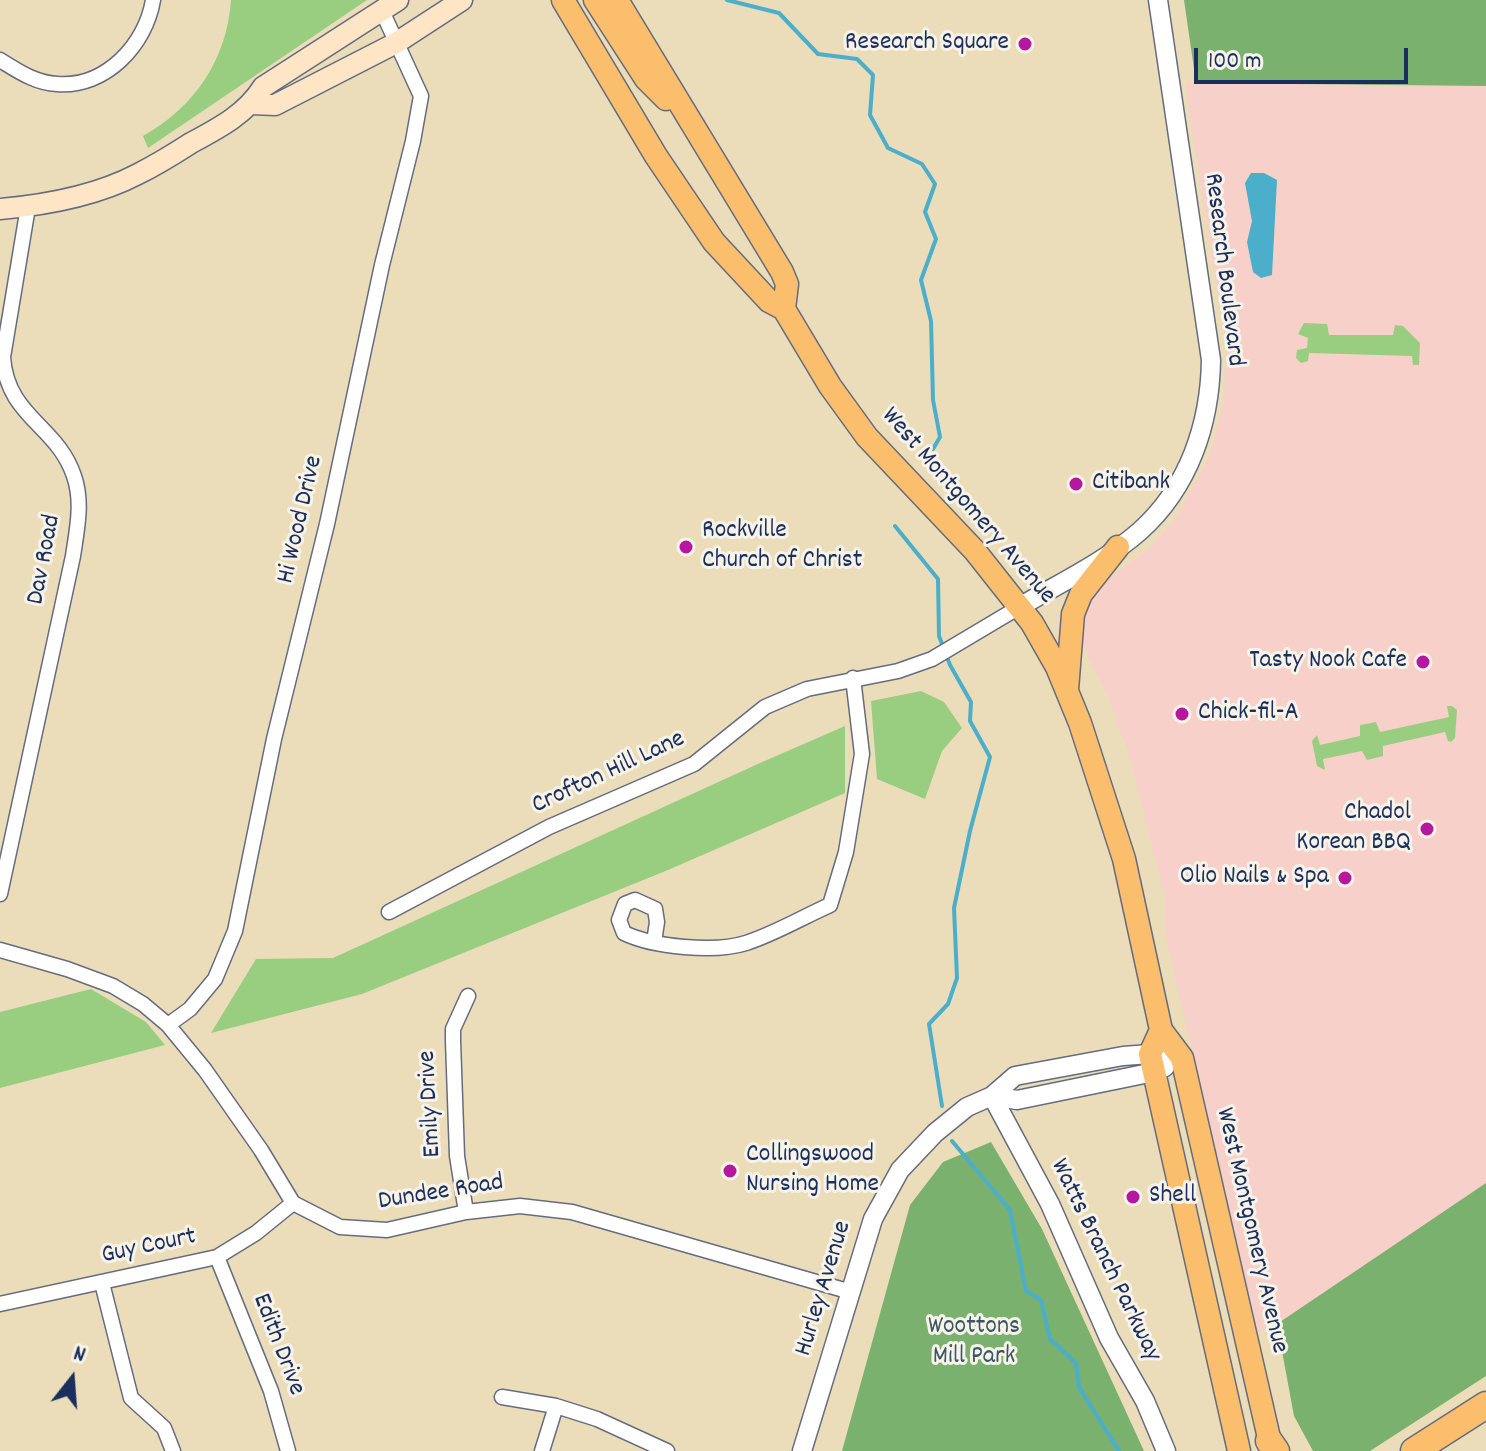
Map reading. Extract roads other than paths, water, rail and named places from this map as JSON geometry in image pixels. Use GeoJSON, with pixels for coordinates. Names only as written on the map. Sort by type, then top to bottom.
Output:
{"type":"FeatureCollection","features":[{"type":"Feature","properties":{"kind":"highway"},"geometry":{"type":"LineString","coordinates":[[1414,1451],[1486,1405]]}},
{"type":"Feature","properties":{"kind":"main road"},"geometry":{"type":"LineString","coordinates":[[252,104],[275,105],[396,43],[462,0]]}},
{"type":"Feature","properties":{"kind":"main road","name":"West Montgomery Avenue"},"geometry":{"type":"LineString","coordinates":[[563,0],[656,156],[714,242],[769,301],[784,309],[830,386],[867,437],[975,551],[1021,606],[1067,691],[1124,859],[1161,1030],[1182,1058],[1272,1448]]}},
{"type":"Feature","properties":{"kind":"main road"},"geometry":{"type":"LineString","coordinates":[[595,0],[646,79],[696,132]]}},
{"type":"Feature","properties":{"kind":"main road","name":"West Montgomery Avenue"},"geometry":{"type":"LineString","coordinates":[[617,0],[782,272],[787,284],[784,309]]}},
{"type":"Feature","properties":{"kind":"main road"},"geometry":{"type":"LineString","coordinates":[[0,209],[28,207],[83,195],[135,176],[221,127],[252,104],[263,87],[390,5]]}},
{"type":"Feature","properties":{"kind":"main road"},"geometry":{"type":"LineString","coordinates":[[1067,691],[1073,614],[1081,594],[1118,547]]}},
{"type":"Feature","properties":{"kind":"main road"},"geometry":{"type":"LineString","coordinates":[[1161,1030],[1152,1063],[1239,1451]]}},
{"type":"Feature","properties":{"kind":"street"},"geometry":{"type":"LineString","coordinates":[[0,60],[24,75],[60,85],[94,77],[133,49],[150,17],[153,0]]}},
{"type":"Feature","properties":{"kind":"street","name":"Research Boulevard"},"geometry":{"type":"LineString","coordinates":[[1021,606],[1139,532],[1176,489],[1204,427],[1210,394],[1211,360],[1158,0]]}},
{"type":"Feature","properties":{"kind":"street","name":"Hi Wood Drive"},"geometry":{"type":"LineString","coordinates":[[168,1025],[190,1009],[215,979],[235,931],[274,739],[327,524],[382,265],[413,141],[421,96],[396,43],[390,5]]}},
{"type":"Feature","properties":{"kind":"street","name":"Dav Road"},"geometry":{"type":"LineString","coordinates":[[0,894],[73,556],[80,508],[75,477],[62,450],[15,400],[4,372],[3,357],[28,207]]}},
{"type":"Feature","properties":{"kind":"street","name":"Crofton Hill Lane"},"geometry":{"type":"LineString","coordinates":[[389,912],[549,827],[694,764],[765,707],[807,689],[898,671],[932,659],[1021,606]]}},
{"type":"Feature","properties":{"kind":"street"},"geometry":{"type":"LineString","coordinates":[[654,942],[687,948],[744,944],[830,905],[846,852],[862,754],[853,678]]}},
{"type":"Feature","properties":{"kind":"street"},"geometry":{"type":"LineString","coordinates":[[0,950],[113,986],[143,1004],[168,1025],[205,1070],[261,1150],[293,1203]]}},
{"type":"Feature","properties":{"kind":"street","name":"Emily Drive"},"geometry":{"type":"LineString","coordinates":[[466,1212],[457,1156],[453,1029],[468,996]]}},
{"type":"Feature","properties":{"kind":"street"},"geometry":{"type":"LineString","coordinates":[[992,1096],[1017,1100],[1152,1063],[1182,1058]]}},
{"type":"Feature","properties":{"kind":"street","name":"Hurley Avenue"},"geometry":{"type":"LineString","coordinates":[[802,1451],[873,1219],[900,1170],[935,1133],[967,1107],[992,1096]]}},
{"type":"Feature","properties":{"kind":"street","name":"Watts Branch Parkway"},"geometry":{"type":"LineString","coordinates":[[992,1096],[1050,1204],[1109,1338],[1145,1401],[1166,1451]]}},
{"type":"Feature","properties":{"kind":"street","name":"Dundee Road"},"geometry":{"type":"LineString","coordinates":[[293,1203],[340,1227],[387,1230],[466,1212],[520,1206],[572,1212],[851,1292]]}},
{"type":"Feature","properties":{"kind":"street","name":"Guy Court"},"geometry":{"type":"LineString","coordinates":[[0,1304],[217,1257],[256,1233],[293,1203]]}},
{"type":"Feature","properties":{"kind":"street","name":"Edith Drive"},"geometry":{"type":"LineString","coordinates":[[217,1257],[271,1391],[288,1451]]}},
{"type":"Feature","properties":{"kind":"street"},"geometry":{"type":"LineString","coordinates":[[102,1283],[131,1398],[164,1428],[173,1451]]}},
{"type":"Feature","properties":{"kind":"street"},"geometry":{"type":"LineString","coordinates":[[502,1397],[556,1406],[597,1419],[667,1451]]}},
{"type":"Feature","properties":{"kind":"street"},"geometry":{"type":"LineString","coordinates":[[542,1451],[556,1406]]}},
{"type":"Feature","properties":{"kind":"water"},"geometry":{"type":"Polygon","coordinates":[[[1251,173],[1264,173],[1277,180],[1272,275],[1261,278],[1253,272],[1247,242],[1252,221],[1245,183],[1251,173]]]}},
{"type":"Feature","properties":{"kind":"waterway"},"geometry":{"type":"LineString","coordinates":[[727,0],[779,13],[818,54],[857,59],[873,75],[870,115],[888,148],[922,164],[935,184],[925,212],[936,239],[921,280],[931,321],[933,400],[940,437],[933,449]]}},
{"type":"Feature","properties":{"kind":"waterway"},"geometry":{"type":"LineString","coordinates":[[895,526],[938,579],[939,636],[950,665],[971,702],[970,721],[990,757],[954,908],[957,978],[948,1004],[929,1024],[942,1106]]}},
{"type":"Feature","properties":{"kind":"waterway"},"geometry":{"type":"LineString","coordinates":[[952,1141],[1010,1210],[1026,1291],[1041,1300],[1050,1339],[1076,1363],[1079,1387],[1119,1451]]}},
{"type":"Feature","properties":{"kind":"place","name":"Research Square"},"geometry":{"type":"Point","coordinates":[1025,44]}},
{"type":"Feature","properties":{"kind":"place","name":"Citibank"},"geometry":{"type":"Point","coordinates":[1076,484]}},
{"type":"Feature","properties":{"kind":"place","name":"Rockville Church of Christ"},"geometry":{"type":"Point","coordinates":[686,547]}},
{"type":"Feature","properties":{"kind":"place","name":"Tasty Nook Cafe"},"geometry":{"type":"Point","coordinates":[1423,662]}},
{"type":"Feature","properties":{"kind":"place","name":"Chick-fil-A"},"geometry":{"type":"Point","coordinates":[1182,714]}},
{"type":"Feature","properties":{"kind":"place","name":"Chadol Korean BBQ"},"geometry":{"type":"Point","coordinates":[1427,829]}},
{"type":"Feature","properties":{"kind":"place","name":"Olio Nails & Spa"},"geometry":{"type":"Point","coordinates":[1345,878]}},
{"type":"Feature","properties":{"kind":"place","name":"Collingswood Nursing Home"},"geometry":{"type":"Point","coordinates":[730,1171]}},
{"type":"Feature","properties":{"kind":"place","name":"Shell"},"geometry":{"type":"Point","coordinates":[1133,1197]}},
{"type":"Feature","properties":{"kind":"park label","name":"Woottons Mill Park"},"geometry":{"type":"Point","coordinates":[974,1343]}}]}
